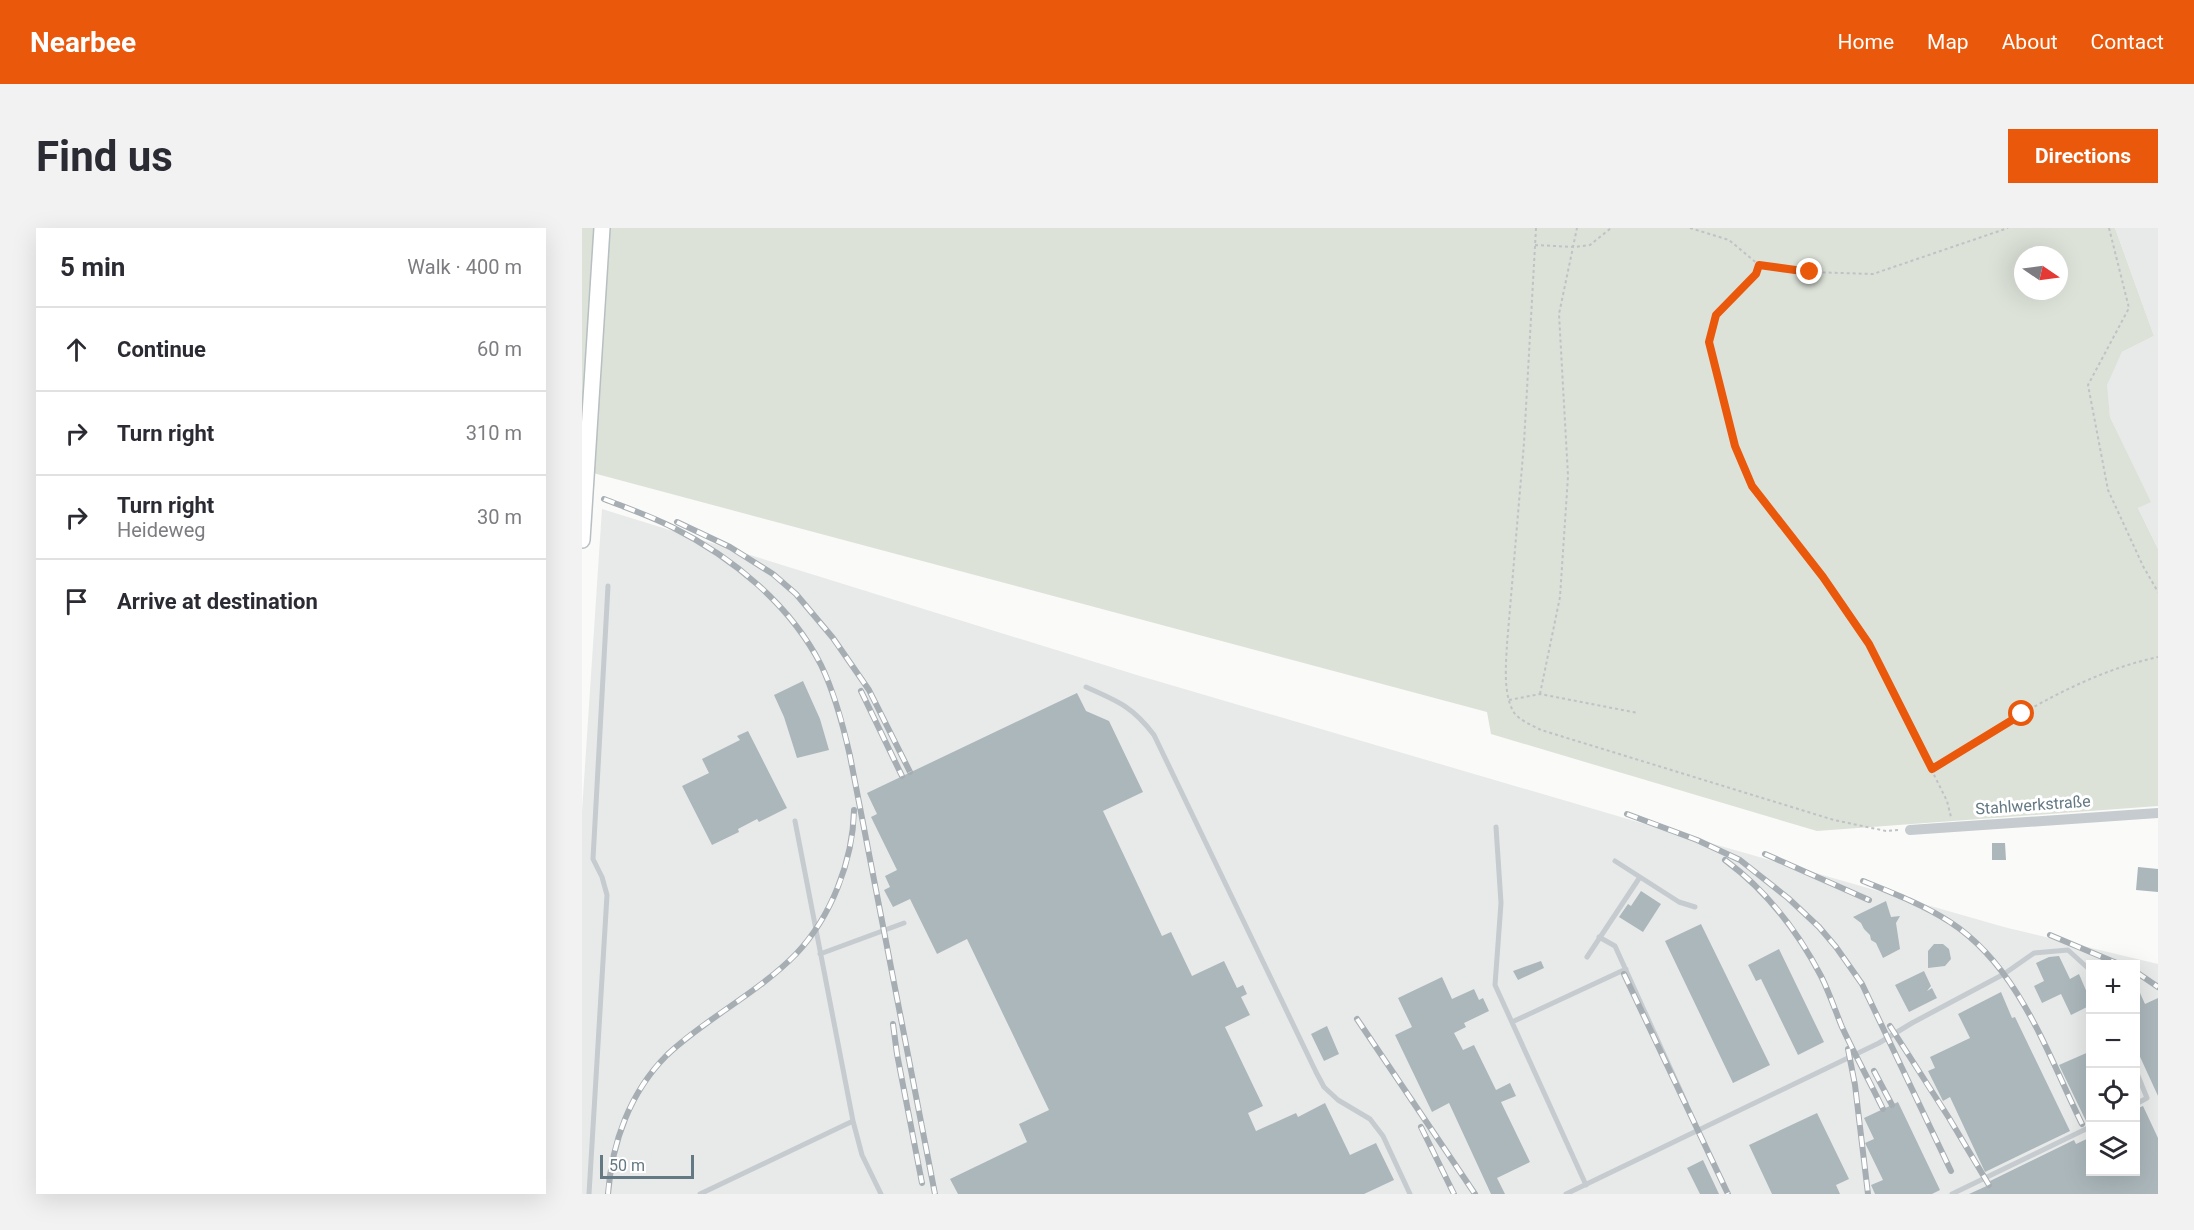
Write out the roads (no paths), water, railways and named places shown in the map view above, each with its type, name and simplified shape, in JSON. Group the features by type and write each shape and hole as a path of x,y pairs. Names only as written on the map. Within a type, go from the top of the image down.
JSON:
{"main road":[{"path":"582,540 602,228"}],"street":[{"name":"Stahlwerkstraße","path":"1910,830 1953,825 2158,813"}],"lane":[{"path":"589,1194 607,894 593,859 608,586"},
{"path":"1086,687 1125,705 1140,717 1154,735 1324,1087 1338,1100 1370,1119 1383,1136 1410,1194"},
{"path":"795,821 853,1122 862,1155 881,1194"},
{"path":"1496,826 1501,903 1495,985 1586,1185"},
{"path":"1615,861 1679,902 1695,907"},
{"path":"1587,957 1640,877"},
{"path":"820,954 904,923"},
{"path":"1599,937 1615,946 1686,1102"},
{"path":"1566,1194 1879,1043 2004,974 2034,953 2068,950 2086,966"},
{"path":"1512,1022 1626,969"},
{"path":"2140,1081 2147,1098 2140,1102"},
{"path":"700,1194 853,1122"},
{"path":"1952,1194 2086,1128"}],"railway":[{"path":"604,499 672,527 737,568 776,602 793,622 821,665 838,710 850,756 935,1194"},
{"path":"677,522 730,547 773,574 796,594 833,638 869,690 910,772"},
{"path":"861,691 902,776"},
{"path":"608,1194 614,1156 625,1119 654,1069 698,1029 781,968 796,954 820,923 838,887 844,868 853,829 854,810"},
{"path":"1627,814 1697,840 1740,860 1788,898 1819,927 1862,984 1951,1171"},
{"path":"1765,854 1869,900"},
{"path":"1725,860 1768,898 1802,943 1821,976 1842,1027 1883,1109"},
{"path":"1863,881 1919,905 1950,922 1974,941 1995,963 2029,1013 2082,1124"},
{"path":"2050,935 2109,960"},
{"path":"1624,974 1728,1194"},
{"path":"2140,975 2158,987"},
{"path":"1357,1019 1475,1194"},
{"path":"893,1024 922,1183"},
{"path":"1890,1026 1989,1185"},
{"path":"1848,1049 1855,1085 1868,1194"},
{"path":"1874,1071 1892,1105"},
{"path":"1421,1127 1454,1194"}]}
